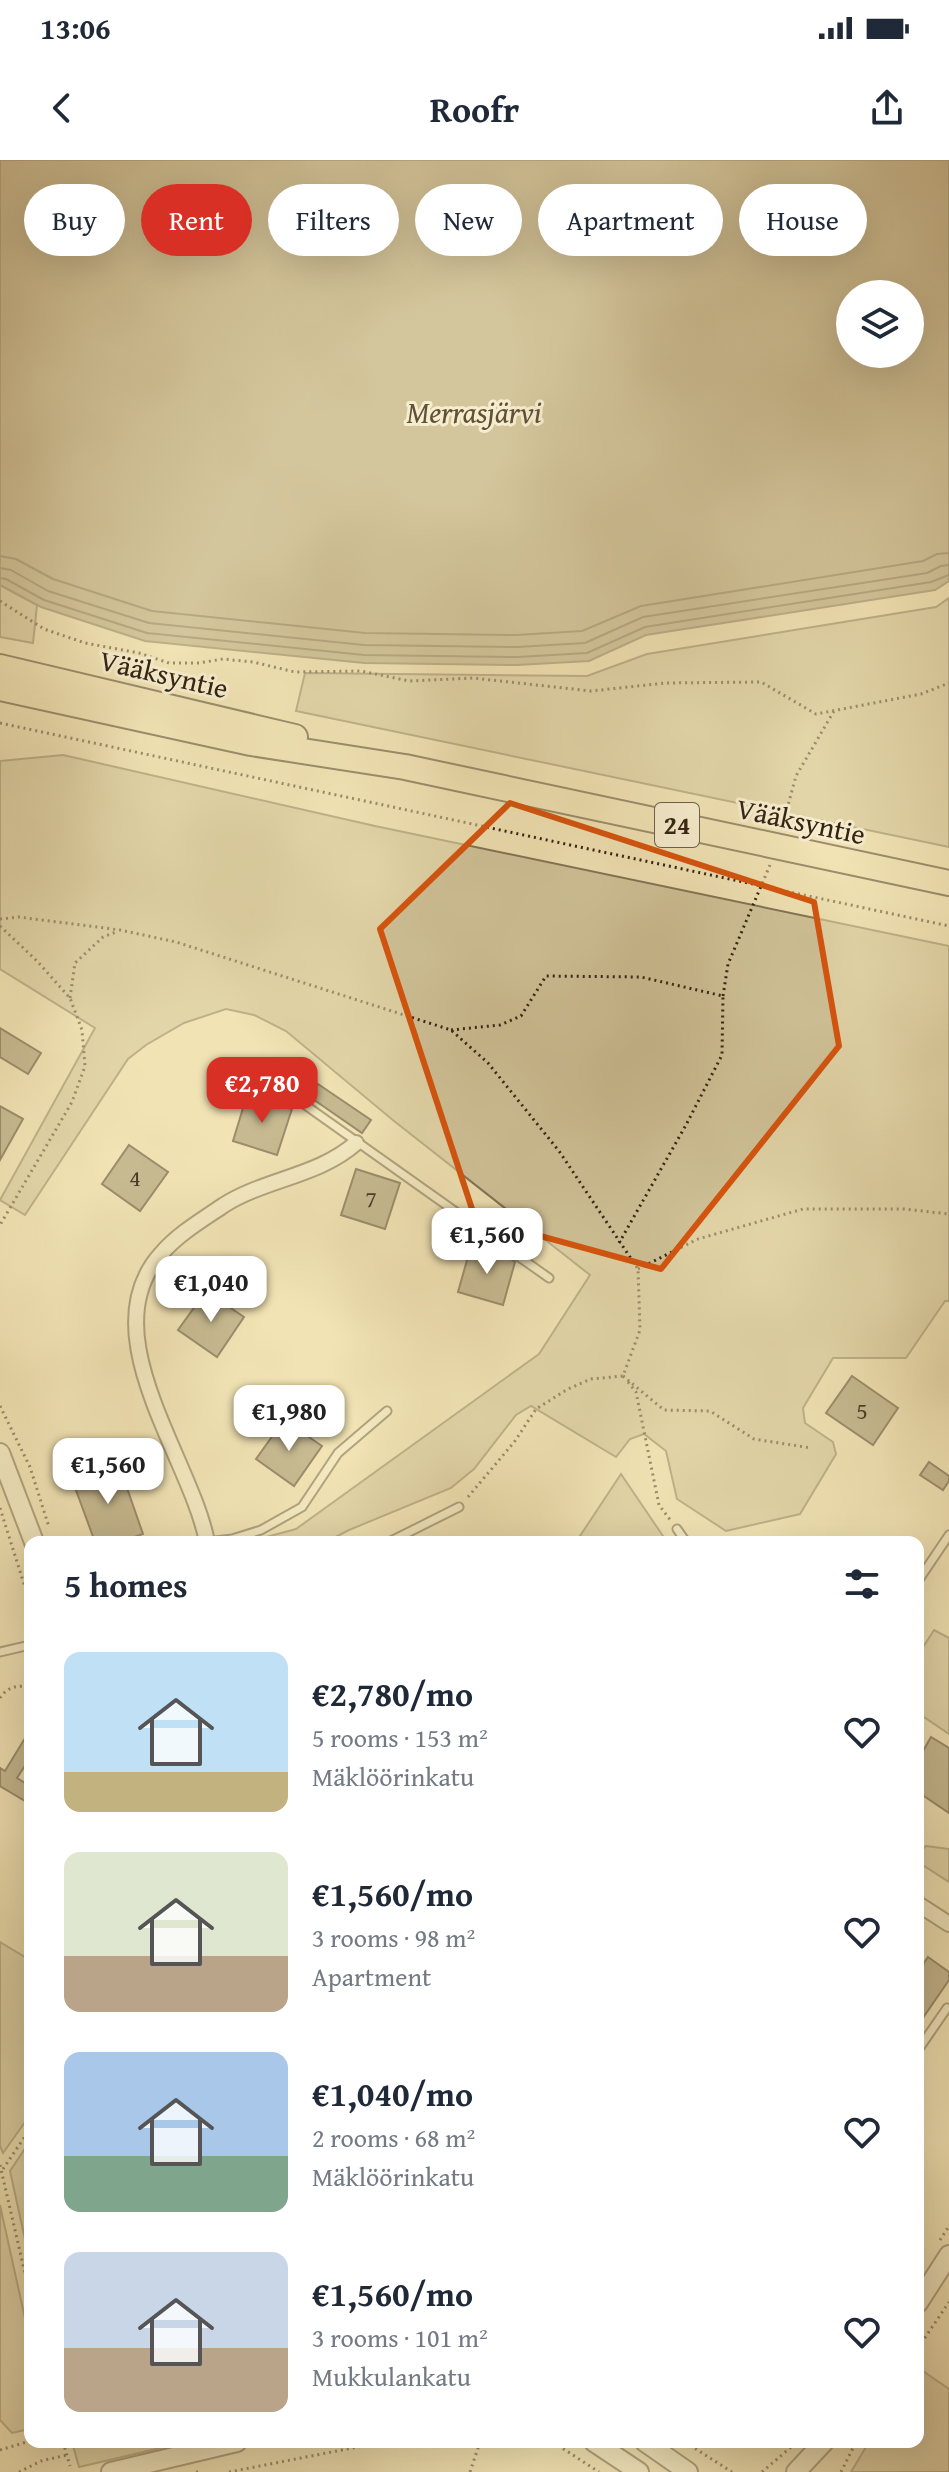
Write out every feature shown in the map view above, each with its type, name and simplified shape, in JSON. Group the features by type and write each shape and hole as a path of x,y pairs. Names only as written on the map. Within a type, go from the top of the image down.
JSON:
{"highway":[{"name":"Vääksyntie","path":"0,667 256,726 405,767"},
{"name":"Vääksyntie","path":"0,688 251,743 405,767 949,883"}],"street":[{"path":"206,1536 201,1515 145,1380 136,1344 138,1307 145,1279 159,1255 182,1234 228,1203 341,1157 356,1143"},
{"path":"0,1453 32,1536"},
{"path":"924,1908 949,1924"},
{"path":"924,2294 949,2255"},
{"path":"119,2471 201,2448"},
{"path":"603,2448 639,2472"},
{"path":"654,2448 688,2472"},
{"path":"796,2472 820,2448"},
{"path":"814,2472 824,2448"}],"lane":[{"path":"227,1067 284,1090 549,1278"},
{"path":"242,1536 261,1530 302,1507 338,1453 387,1411"},
{"path":"401,1536 459,1507"},
{"path":"677,1529 682,1536"},
{"path":"924,1572 949,1535"},
{"path":"0,1652 24,1646"},
{"path":"924,2041 947,2008"}],"path":[{"path":"0,601 44,629 85,643 139,653 169,663 223,659 295,672 361,671 409,681 473,678 591,691 666,683 761,682 816,714 921,694 949,683"},
{"path":"0,723 949,926"},
{"path":"0,919 19,917 120,930 176,942 451,1030 500,1025 521,1016 546,976 641,977 723,996 722,1055 619,1243"},
{"path":"0,926 70,998 82,1030 85,1066 72,1102 0,1225"},
{"path":"70,998 75,963 103,937 120,930"},
{"path":"451,1030 488,1063 559,1151 638,1269 640,1330 623,1376"},
{"path":"638,1269 698,1239 803,1209 904,1209 949,1214"},
{"path":"623,1376 636,1392 659,1505 677,1529"},
{"path":"459,1507 515,1441 536,1409 591,1379 623,1376 664,1410 710,1411 754,1439 811,1448"},
{"path":"0,1406 30,1467 49,1527"},
{"path":"0,1508 24,1584"},
{"path":"0,1698 15,1686 24,1686"},
{"path":"24,2137 1,2168 24,2269"},
{"path":"924,2339 949,2302"},
{"path":"0,2450 24,2443"},
{"path":"65,2448 70,2466"},
{"path":"229,2472 352,2448"},
{"path":"470,2472 478,2448"},
{"path":"562,2448 599,2472"},
{"path":"694,2448 732,2472"},
{"path":"762,2472 790,2448"},
{"path":"841,2472 853,2448"},
{"path":"19,2472 41,2461 67,2455"}],"highlighted area":[{"path":"510,803 814,902 839,1046 661,1269 475,1218 380,929"}],"shaded area":[{"path":"0,585 37,605 33,643 0,637"},
{"path":"949,598 949,847 296,711 305,673 587,676 647,654 936,607"},
{"path":"63,755 375,826 949,946 949,1301 945,1301 906,1358 833,1358 803,1408 805,1423 833,1442 836,1454 800,1514 726,1531 677,1499 666,1451 644,1434 630,1439 616,1457 531,1406 516,1415 474,1469 451,1488 338,1536 270,1536 296,1529 539,1354 590,1275 394,1121 286,1031 254,1015 226,1009 184,1023 128,1059 25,1215 0,1200 95,1028 0,969 0,761"},
{"path":"621,1474 663,1536 580,1536"},
{"path":"934,1630 949,1638 949,1734 924,1717 924,1646"},
{"path":"924,1848 949,1849 949,1882 924,1866"},
{"path":"0,1942 24,1956 24,2123 3,2153 0,2146"},
{"path":"24,2150 24,2235 10,2171"},
{"path":"0,2205 24,2314 24,2430 12,2433 0,2420"},
{"path":"924,2372 949,2389 949,2472 851,2472 865,2448 924,2448"},
{"path":"74,2448 160,2448 79,2467"}],"water":[{"name":"Merrasjärvi","path":"0,160 949,160 949,581 935,590 646,635 589,661 517,665 364,663 145,641 41,607 0,585"}],"building":[{"path":"0,1028 41,1053 28,1074 0,1057"},
{"path":"318,1084 371,1120 362,1133 310,1097"},
{"path":"247,1095 292,1109 277,1155 233,1141"},
{"path":"0,1106 23,1119 0,1160"},
{"path":"129,1145 168,1172 140,1211 102,1184"},
{"path":"356,1169 400,1183 385,1229 341,1215"},
{"path":"471,1246 515,1262 503,1305 458,1292"},
{"path":"206,1291 244,1317 217,1357 178,1330"},
{"path":"852,1376 898,1408 873,1445 826,1413"},
{"path":"284,1420 322,1446 294,1486 256,1459"},
{"path":"929,1462 949,1476 943,1490 920,1475"},
{"path":"119,1465 143,1534 93,1536 73,1482"},
{"path":"931,1737 949,1748 949,1813 924,1796 924,1749"},
{"path":"24,1740 24,1767 17,1778 24,1782 24,1800 0,1786 0,1768 5,1771"},
{"path":"928,1957 949,1972 949,1980 924,2016 924,1963"}]}
